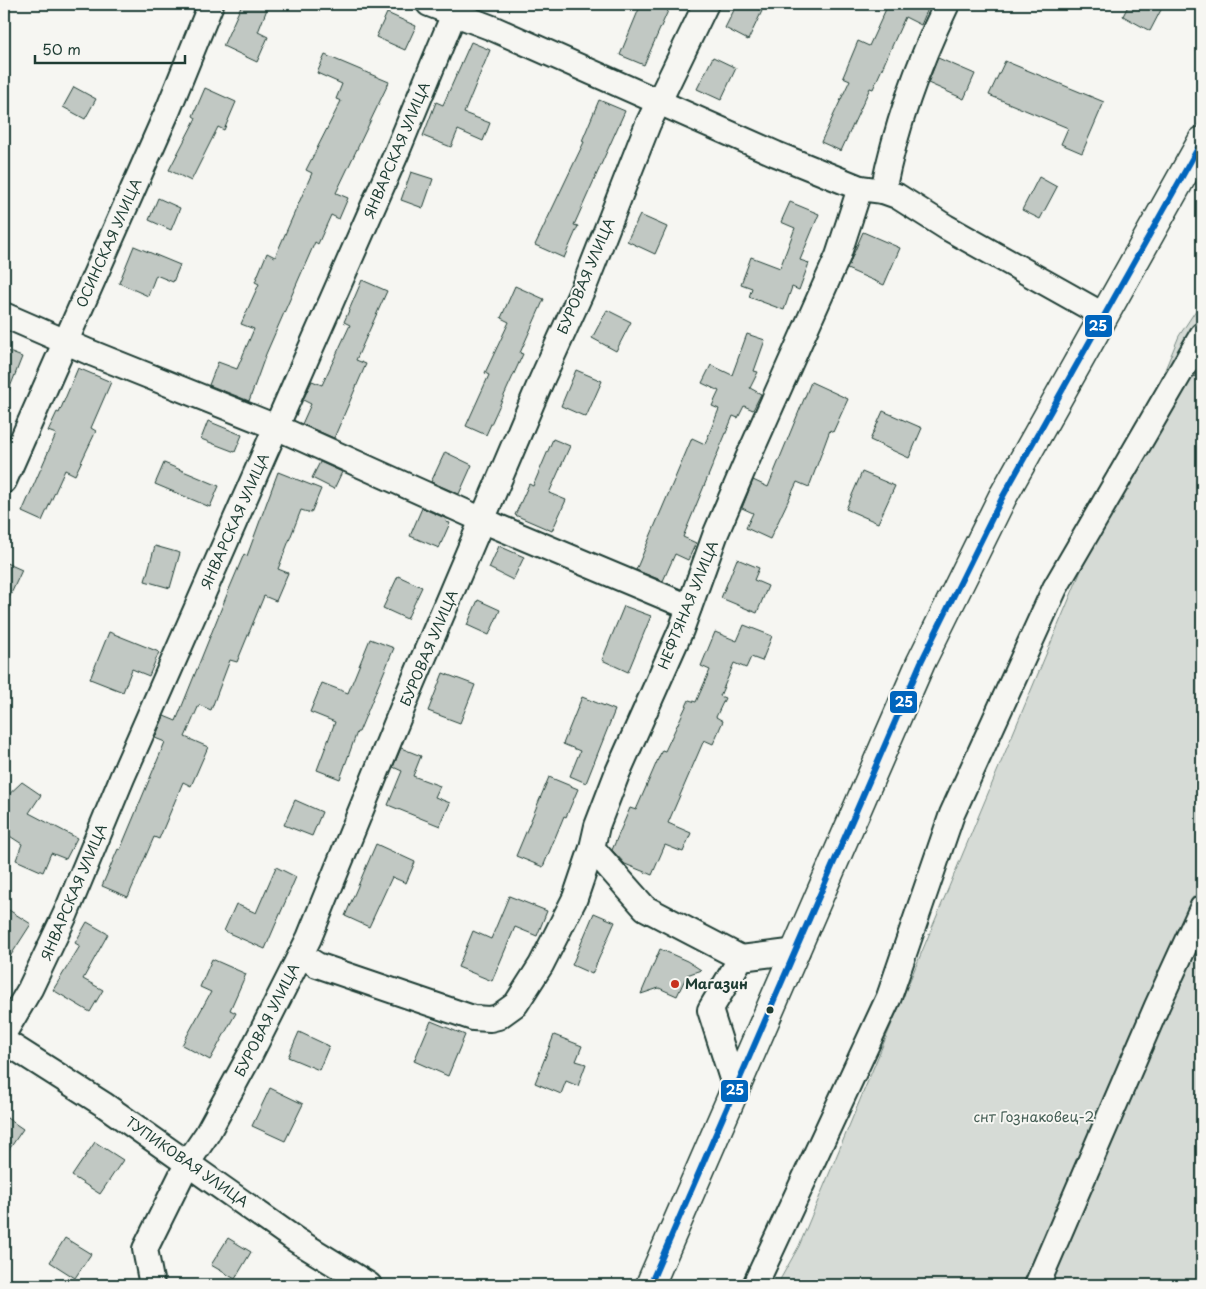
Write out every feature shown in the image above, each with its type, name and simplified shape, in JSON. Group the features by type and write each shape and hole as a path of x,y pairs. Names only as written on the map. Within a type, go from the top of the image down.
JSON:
{"main road":[{"path":"650,1285 735,1088 797,951 920,662 1002,498 1102,315 1202,141"}],"street":[{"name":"ОСИНСКАЯ УЛИЦА","path":"4,481 66,343 96,268 160,127 211,4"},
{"path":"429,4 456,9 659,102 872,189 897,196 946,227 1102,315"},
{"name":"БУРОВАЯ УЛИЦА","path":"152,1285 145,1249 188,1162 207,1134 301,955 409,692 545,372 590,274 648,124 706,4"},
{"name":"НЕФТЯНАЯ УЛИЦА","path":"301,955 317,965 473,1018 490,1019 504,1015 516,1004 541,965 575,898 592,848 597,826 617,774 690,607 716,533 838,256 888,162 906,100 926,45 947,4"},
{"name":"ЯНВАРСКАЯ УЛИЦА","path":"4,1034 30,989 63,920 122,778 397,152 456,9"},
{"path":"4,315 66,343 276,427 483,521 690,607"},
{"path":"755,1285 889,997 952,814 1054,588 1202,335"},
{"path":"592,848 645,908 741,958 797,951"},
{"path":"1037,1285 1157,1006 1202,908"},
{"path":"735,1088 710,1010 741,958"},
{"name":"ТУПИКОВАЯ УЛИЦА","path":"4,1040 188,1162 296,1240 369,1285"}],"green space":[{"name":"снт Гознаковец-2","path":"1202,301 1202,1285 777,1285 799,1246 1179,336"}],"building":[{"path":"242,4 269,4 258,32 268,37 257,62 223,46"},
{"path":"641,4 671,4 644,65 620,55"},
{"path":"737,4 747,4 762,11 748,40 725,28"},
{"path":"876,4 930,4 921,25 905,17 873,89 870,88 841,151 821,142 850,80 843,77 858,41 869,46 886,9"},
{"path":"1129,4 1164,4 1150,31 1123,16"},
{"path":"387,13 416,26 405,50 376,37"},
{"path":"471,42 490,50 464,113 490,123 483,141 458,130 451,147 423,136 436,102 443,105"},
{"path":"325,55 389,82 336,193 348,198 339,219 331,215 318,244 315,242 266,354 249,401 209,385 218,362 237,369 254,329 241,324 259,284 255,282 267,253 275,257 312,173 306,170 341,101 336,99 342,84 317,73"},
{"path":"713,57 736,68 721,100 697,89"},
{"path":"938,58 975,74 964,99 928,83"},
{"path":"1005,61 1104,102 1082,153 1061,144 1068,128 989,95"},
{"path":"74,87 96,99 85,119 63,107"},
{"path":"205,88 236,102 224,130 218,127 191,181 169,170 196,118 193,116"},
{"path":"599,100 625,111 574,225 578,226 564,258 535,245 584,142 582,141"},
{"path":"411,172 433,179 423,208 401,200"},
{"path":"1039,177 1057,187 1040,219 1022,210"},
{"path":"158,198 180,208 171,230 149,220"},
{"path":"790,202 819,214 800,260 809,263 799,290 792,287 784,310 749,297 752,288 741,284 751,257 780,268 795,228 781,222"},
{"path":"640,215 667,227 655,254 627,241"},
{"path":"863,232 900,248 884,285 847,269"},
{"path":"134,246 180,265 173,282 156,275 148,296 119,283"},
{"path":"362,280 387,291 356,360 366,364 334,438 302,424 311,404 303,400 312,381 322,385 350,325 344,322"},
{"path":"515,286 544,299 520,353 523,354 486,435 466,426 489,375 485,373 509,322 501,318"},
{"path":"607,310 631,322 616,351 592,338"},
{"path":"747,334 765,340 754,371 758,372 750,388 761,394 753,410 744,406 738,418 733,416 683,537 696,543 688,560 675,554 663,581 636,570 692,438 705,444 719,409 712,406 719,391 702,383 711,365 732,375"},
{"path":"4,350 22,357 5,400 4,399"},
{"path":"78,368 111,382 91,428 96,431 75,475 65,470 42,521 22,512 56,434 48,431 57,412 59,413"},
{"path":"576,370 602,381 586,417 561,406"},
{"path":"811,382 848,399 833,432 830,430 809,487 797,482 770,539 746,528 753,513 742,508 753,480 768,487"},
{"path":"883,411 922,428 909,458 870,440"},
{"path":"208,421 242,435 235,452 201,439"},
{"path":"553,439 570,446 549,493 566,500 552,531 515,515 529,484 533,486"},
{"path":"445,452 472,465 459,494 431,482"},
{"path":"320,462 342,472 334,489 312,478"},
{"path":"164,463 219,486 210,507 155,484"},
{"path":"278,472 321,489 311,513 301,510 278,569 288,573 276,601 264,596 237,662 230,660 211,710 199,705 185,737 208,747 191,786 183,782 159,839 154,837 128,897 102,886 118,849 120,850 165,742 155,738 164,716 176,721 244,554 247,556"},
{"path":"862,472 895,486 878,523 846,509"},
{"path":"422,508 447,519 446,522 450,523 439,548 410,536"},
{"path":"155,546 180,553 170,588 145,581"},
{"path":"499,546 524,557 513,580 489,568"},
{"path":"737,559 759,568 754,580 768,586 757,613 721,598"},
{"path":"4,562 22,570 4,609"},
{"path":"398,576 422,587 407,619 383,608"},
{"path":"478,600 500,610 489,635 467,625"},
{"path":"624,606 651,616 628,672 602,660"},
{"path":"744,625 772,636 762,661 751,657 746,668 734,663 720,696 725,698 716,717 723,721 713,744 704,740 668,823 691,833 683,852 665,845 652,875 625,864 612,850 630,808 636,810 662,750 665,751 689,700 696,702 710,670 701,666 715,632 737,641"},
{"path":"109,632 159,652 149,676 132,669 123,692 90,679"},
{"path":"370,639 394,648 359,732 357,732 340,779 317,770 335,722 310,712 322,683 348,693"},
{"path":"443,673 475,685 460,723 428,711"},
{"path":"582,697 615,710 586,783 570,776 580,751 563,744"},
{"path":"401,748 421,756 413,776 440,786 435,797 450,803 440,826 388,805 402,771 393,767"},
{"path":"549,777 578,789 566,817 564,816 543,867 516,856"},
{"path":"22,782 41,795 29,813 77,838 66,859 51,853 43,872 16,860 22,844 5,833 8,821 4,818 4,799"},
{"path":"295,800 322,812 312,836 284,825"},
{"path":"376,844 415,862 406,883 392,877 369,927 345,916"},
{"path":"276,867 296,877 265,949 224,931 236,904 256,913"},
{"path":"509,896 547,911 537,936 515,927 492,981 458,967 473,931 491,939"},
{"path":"4,907 31,924 4,966"},
{"path":"594,913 615,922 592,974 572,965"},
{"path":"87,922 108,934 83,979 103,990 90,1012 53,990 80,946 75,943"},
{"path":"660,949 687,961 701,970 687,975 677,996 659,988 641,994"},
{"path":"212,959 246,974 230,1010 236,1013 210,1060 182,1045 211,992 200,987"},
{"path":"431,1021 465,1035 448,1076 414,1061"},
{"path":"299,1032 329,1046 319,1070 288,1057"},
{"path":"554,1035 582,1046 576,1061 586,1064 578,1086 566,1081 561,1094 535,1083"},
{"path":"270,1088 303,1104 285,1141 252,1126"},
{"path":"4,1116 23,1129 4,1157"},
{"path":"95,1142 123,1160 100,1194 72,1176"},
{"path":"65,1238 91,1254 75,1278 50,1262"},
{"path":"228,1238 251,1252 235,1279 211,1265"}],"transit line":[{"name":"25","path":"650,1285 921,662 1002,498 1202,141"}],"place":[{"name":"Магазин","path":"675,984"}]}
